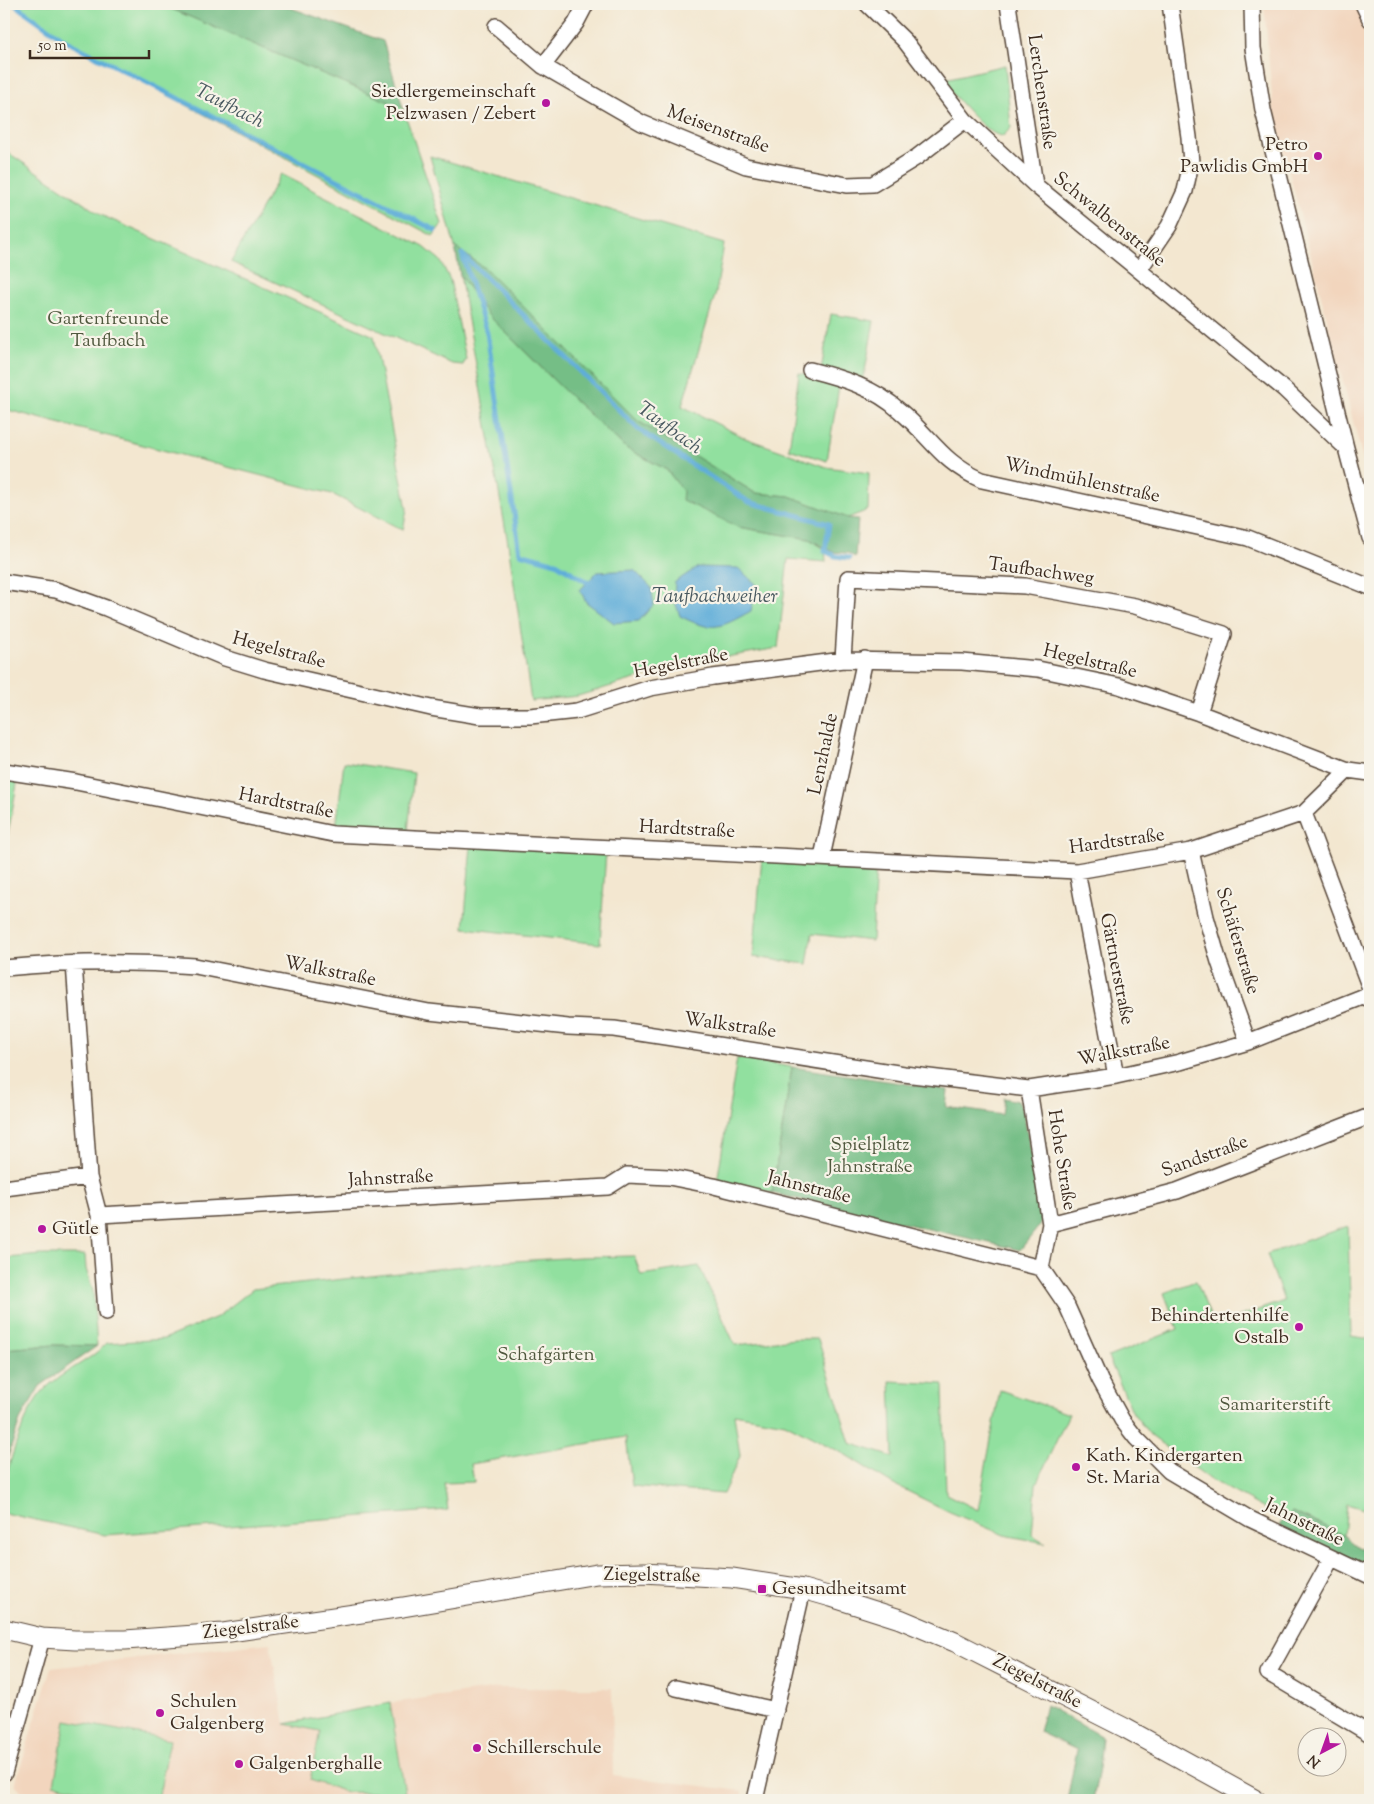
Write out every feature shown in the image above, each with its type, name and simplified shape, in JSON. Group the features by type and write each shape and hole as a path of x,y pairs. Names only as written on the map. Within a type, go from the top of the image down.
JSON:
{"main road":[{"name":"Ziegelstraße","path":"4,1629 42,1638 125,1640 223,1634 597,1574 642,1573 732,1578 803,1590 867,1607 955,1642 1126,1728 1256,1800"}],"street":[{"path":"543,66 576,22 586,4"},
{"name":"Schwalbenstraße","path":"867,4 905,41 965,120 1036,186 1284,390 1346,448"},
{"name":"Lerchenstraße","path":"1008,4 1036,186"},
{"path":"1139,270 1169,226 1185,191 1191,163 1170,4"},
{"path":"1252,4 1253,48 1264,110 1346,448 1370,538"},
{"path":"1363,4 1370,19"},
{"name":"Meisenstraße","path":"496,26 543,66 642,123 746,166 846,186 873,184 917,157 965,120"},
{"name":"Windmühlenstraße","path":"810,370 852,382 879,395 900,410 952,464 962,472 982,480 1248,538 1370,587"},
{"name":"Taufbachweg","path":"843,660 848,578 1025,586 1135,606 1224,634 1199,713"},
{"name":"Hegelstraße","path":"4,582 56,590 106,608 225,658 264,670 431,708 480,716 530,716 577,711 650,688 713,677 843,660 962,662 1038,669 1119,686 1199,713 1348,770 1370,774"},
{"name":"Lenzhalde","path":"822,857 865,660"},
{"name":"Hardtstraße","path":"4,771 76,782 333,834 1077,871 1191,851 1304,813 1348,770"},
{"path":"1304,813 1370,988"},
{"name":"Schäferstraße","path":"1191,851 1206,918 1219,962 1248,1042"},
{"name":"Gärtnerstraße","path":"1077,871 1116,1076"},
{"path":"74,963 90,1177 99,1215 106,1312"},
{"name":"Walkstraße","path":"4,968 74,963 160,963 195,966 429,1012 568,1027 614,1029 904,1074 1029,1089 1116,1076 1180,1062 1248,1042 1370,994"},
{"name":"Hohe Straße","path":"1029,1089 1050,1224 1041,1268"},
{"name":"Sandstraße","path":"1050,1224 1177,1191 1370,1116"},
{"name":"Jahnstraße","path":"99,1215 608,1187 627,1175 669,1178 714,1186 1041,1268 1067,1306 1100,1380 1122,1420 1136,1438 1173,1474 1250,1519 1370,1576"},
{"path":"4,1188 90,1177"},
{"path":"1331,1559 1268,1673 1370,1734"},
{"path":"755,1800 803,1590"},
{"path":"4,1773 42,1638"},
{"path":"676,1688 776,1710"}],"shaded area":[{"path":"1264,4 1370,4 1370,487 1273,108"},
{"name":"Schulen Galgenberg","path":"270,1643 285,1724 320,1731 405,1793 390,1703 498,1688 612,1688 613,1775 742,1791 741,1800 28,1800 15,1784 51,1668"}],"green space":[{"path":"14,4 160,4 403,108 442,224 433,236 66,41"},
{"path":"160,4 280,4 383,41 403,108"},
{"path":"1005,65 1011,128 1003,136 996,134 979,122 941,80"},
{"name":"Gartenfreunde Taufbach","path":"4,150 101,215 374,336 407,509 403,530 332,494 4,409"},
{"path":"430,156 724,244 716,292 682,406 745,438 826,467 869,473 868,510 848,518 789,496 755,493 638,421 487,270 455,247"},
{"path":"281,174 424,247 440,260 450,280 466,359 463,365 452,364 231,262"},
{"path":"455,247 487,270 638,421 755,493 789,496 848,518 858,519 855,557 848,553 833,552 809,539 738,527 682,500 683,491 667,470 626,448 488,315 460,275"},
{"path":"460,275 488,315 570,396 626,448 667,470 683,491 738,527 809,539 825,549 826,562 788,559 778,648 685,664 578,696 531,701 508,543"},
{"path":"831,314 874,321 863,382 821,370"},
{"path":"799,373 840,380 827,461 789,449"},
{"path":"344,762 414,773 408,831 336,828"},
{"path":"4,777 18,779 4,855"},
{"path":"471,845 606,851 600,944 464,928"},
{"path":"762,857 876,864 872,941 812,934 807,964 753,957"},
{"path":"737,1058 792,1067 772,1193 717,1182"},
{"name":"Spielplatz Jahnstraße","path":"792,1067 948,1090 946,1107 1002,1115 1004,1098 1018,1101 1023,1111 1044,1220 1020,1250 772,1193"},
{"name":"Samariterstift","path":"1348,1226 1351,1336 1370,1339 1370,1511 1347,1504 1344,1535 1292,1512 1283,1519 1210,1479 1151,1436 1133,1413 1108,1357 1178,1329 1164,1293 1196,1281 1214,1325 1284,1301 1267,1254"},
{"path":"41,1255 85,1255 86,1269 93,1291 97,1346 54,1345 4,1349 4,1263 8,1258"},
{"name":"Schafgärten","path":"634,1256 641,1275 699,1266 735,1345 796,1339 818,1339 850,1443 893,1457 890,1381 943,1384 946,1494 978,1510 1000,1390 1069,1414 1036,1484 1032,1535 1046,1543 1004,1535 950,1512 887,1481 846,1455 785,1423 734,1414 740,1456 723,1494 632,1486 626,1437 471,1464 474,1482 444,1483 448,1510 105,1535 4,1513 4,1489 9,1467 18,1438 36,1400 49,1385 107,1343 164,1339 217,1317 253,1289 498,1262"},
{"path":"54,1345 97,1346 40,1386 20,1420 4,1469 4,1349"},
{"path":"1292,1512 1344,1535 1358,1547 1370,1551 1370,1571 1279,1526 1283,1519"},
{"path":"390,1703 405,1793 347,1792 310,1780 320,1731 285,1724"},
{"path":"1046,1705 1102,1737 1099,1769 1093,1800 1067,1800 1077,1750 1039,1732"},
{"path":"66,1720 170,1740 158,1800 133,1800 54,1784"}],"water":[{"name":"Taufbachweiher","path":"698,567 738,568 756,584 751,611 724,625 716,626 701,625 680,616 674,599 675,582"},
{"name":"Taufbachweiher","path":"634,570 651,587 654,604 639,621 614,623 586,602 580,590 597,572"}],"waterway":[{"name":"Taufbach","path":"14,4 66,41 435,230"},
{"name":"Taufbach","path":"462,254 639,430 749,502 829,524 825,551 835,556 849,558"},
{"path":"463,257 487,333 520,553 556,563 587,582"}],"place":[{"name":"Siedlergemeinschaft Pelzwasen / Zebert","path":"546,103"},
{"name":"Petro Pawlidis GmbH","path":"1318,156"},
{"name":"Gütle","path":"42,1229"},
{"name":"Behindertenhilfe Ostalb","path":"1299,1327"},
{"name":"Kath. Kindergarten St. Maria","path":"1076,1467"},
{"name":"Gesundheitsamt","path":"762,1589"},
{"name":"Schulen Galgenberg","path":"160,1713"},
{"name":"Schillerschule","path":"477,1748"},
{"name":"Galgenberghalle","path":"239,1764"}]}
